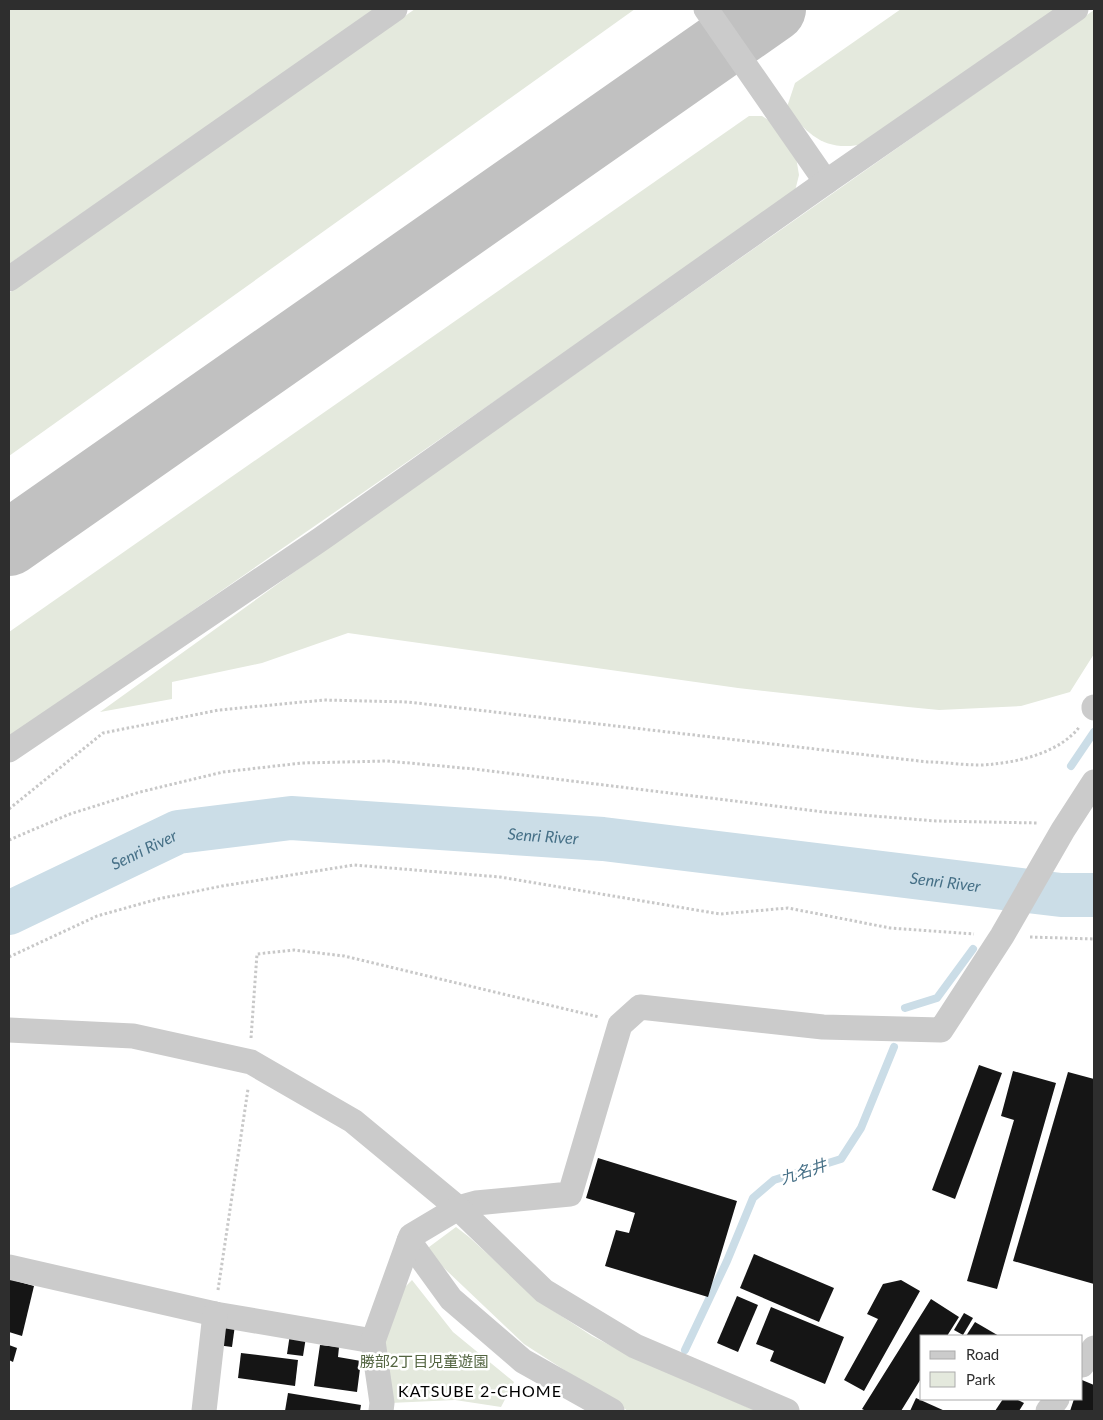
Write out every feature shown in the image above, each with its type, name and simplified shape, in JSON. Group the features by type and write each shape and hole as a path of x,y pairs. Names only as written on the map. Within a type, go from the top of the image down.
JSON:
{"street":[{"path":"9,279 395,9"},
{"path":"706,9 826,182"},
{"path":"9,750 321,539 826,182 1076,9"},
{"path":"381,1411 382,1403 373,1341 411,1236 458,1208 476,1203 570,1194 620,1025 640,1007 823,1027 941,1030 1004,933 1065,827 1094,782"},
{"path":"9,1030 133,1036 251,1062 353,1121 458,1208 544,1291 635,1346 787,1411"},
{"path":"409,1241 451,1299 523,1362 612,1411"},
{"path":"9,1267 215,1314 373,1341"},
{"path":"204,1411 215,1314"},
{"path":"1083,1364 1094,1348"},
{"path":"1048,1411 1056,1400"}],"path":[{"path":"9,809 103,734 219,710 324,700 408,702 928,762 993,764 1043,754 1074,735 1094,707"},
{"path":"9,840 70,814 140,792 223,772 302,764 387,761 474,768 824,812 936,821 1065,827"},
{"path":"9,957 97,916 158,899 222,886 354,865 500,876 720,914 788,908 890,928 1094,939"},
{"path":"215,1314 251,1062 257,954 294,950 344,956 607,1019 620,1025"}],"green space":[{"path":"9,9 377,9 9,264"},
{"path":"415,9 635,9 9,456 9,293"},
{"path":"901,9 1060,9 868,143 842,146 831,144 812,135 787,107 795,83"},
{"path":"1094,10 1094,654 1070,692 1021,706 939,710 738,688 348,633 262,663 172,682 172,699 100,712 343,537"},
{"path":"749,116 762,116 778,126 794,145 799,175 795,191 782,202 9,737 9,632"},
{"path":"456,1227 540,1302 592,1336 631,1356 756,1411 628,1411 524,1344 425,1250"},
{"name":"勝部2丁目児童遊園","path":"412,1280 453,1332 514,1382 501,1407 455,1400 390,1403 384,1339 401,1291"}],"building":[{"path":"979,1065 1002,1073 955,1199 932,1190"},
{"path":"1013,1071 1056,1083 997,1289 967,1281 1014,1120 1001,1116"},
{"path":"1068,1072 1094,1079 1094,1284 1013,1261"},
{"path":"598,1158 737,1201 708,1297 605,1266 616,1230 629,1233 635,1213 586,1198"},
{"path":"754,1254 834,1288 819,1322 740,1288"},
{"path":"9,1279 34,1286 22,1336 9,1332"},
{"path":"901,1280 920,1291 864,1391 844,1380 878,1319 867,1314 883,1284"},
{"path":"737,1296 758,1305 738,1352 717,1343"},
{"path":"931,1299 959,1317 948,1335 920,1335 920,1380 901,1411 866,1411 862,1409"},
{"path":"771,1307 844,1337 825,1384 770,1361 774,1351 756,1344"},
{"path":"964,1313 973,1318 963,1335 954,1330"},
{"path":"975,1322 997,1335 967,1335"},
{"path":"220,1323 235,1325 232,1347 217,1345"},
{"path":"290,1334 306,1337 303,1356 287,1354"},
{"path":"9,1345 17,1348 13,1362 9,1360"},
{"path":"320,1345 339,1347 338,1357 361,1361 357,1392 314,1386"},
{"path":"241,1353 298,1360 295,1386 238,1378"},
{"path":"1083,1380 1094,1385 1093,1411 1070,1411 1074,1400 1083,1400"},
{"path":"288,1393 361,1405 360,1411 285,1411"},
{"path":"916,1398 945,1411 910,1411"},
{"path":"1002,1400 1018,1400 1024,1403 1019,1411 995,1411"}],"waterway":[{"name":"九名井","path":"1071,766 1094,732"},
{"name":"Senri River","path":"9,913 178,832 291,818 603,839 1061,895 1094,895"},
{"name":"九名井","path":"905,1008 937,998 973,949"},
{"name":"九名井","path":"685,1350 727,1261 753,1198 774,1180 841,1159 861,1128 894,1047"}],"taxiway":[{"path":"9,543 773,9"}],"district":[{"name":"KATSUBE 2-CHOME","path":"480,1390"}]}
